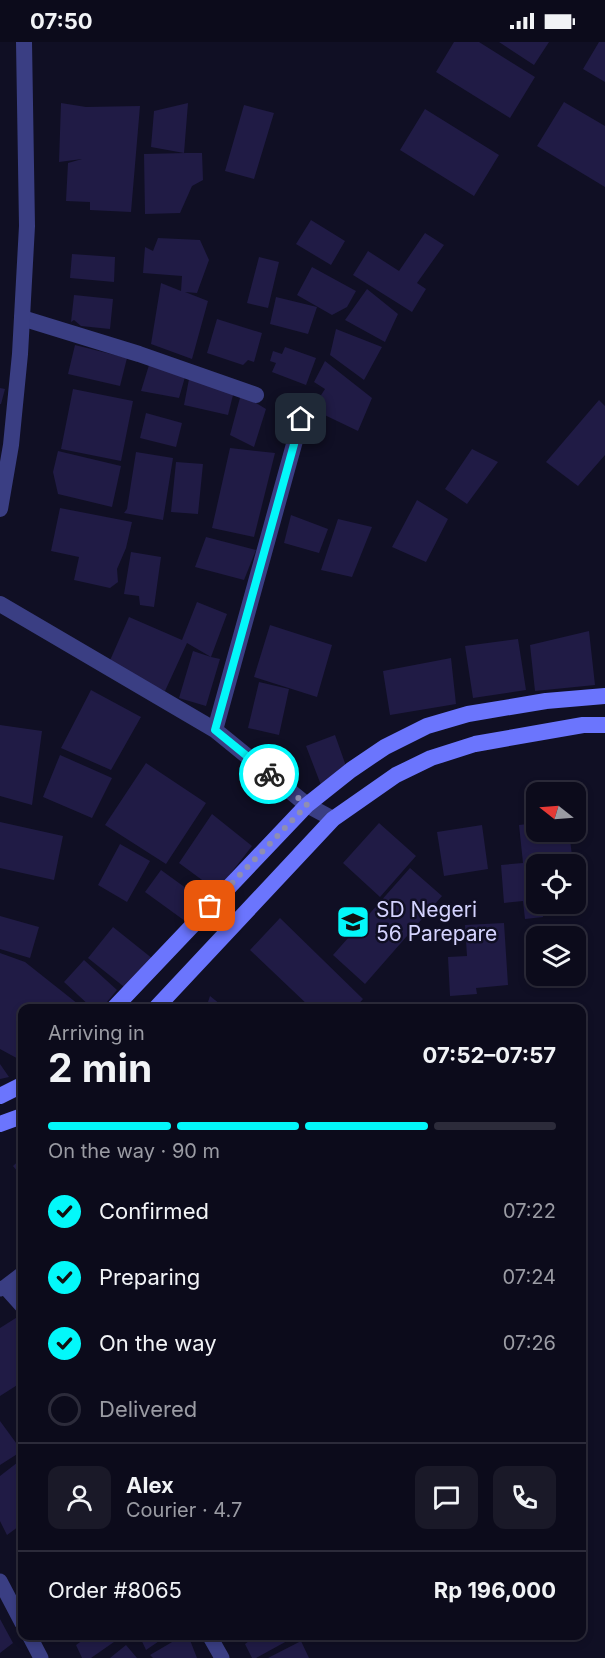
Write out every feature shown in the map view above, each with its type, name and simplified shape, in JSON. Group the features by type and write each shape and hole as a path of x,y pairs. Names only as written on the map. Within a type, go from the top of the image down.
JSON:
{"main road":[{"path":"118,1004 307,805 351,770 385,747 427,726 468,714 546,701 605,696"},
{"path":"160,1004 333,819 396,775 431,758 475,744 583,725 605,725"},
{"path":"0,1096 18,1087"},
{"path":"0,1124 18,1117"}],"street":[{"path":"0,509 11,444 27,226 24,42"},
{"path":"22,318 139,354 256,395"},
{"path":"215,730 301,419"},
{"path":"0,604 215,730 307,805 333,819"}],"lane":[{"path":"18,1277 2,1288 18,1302"},
{"path":"0,1581 18,1615"},
{"path":"32,1640 41,1658"},
{"path":"212,1640 222,1658"}],"building":[{"path":"454,42 479,42 535,77 510,118 436,72"},
{"path":"499,42 549,42 534,65"},
{"path":"599,42 605,42 605,82 583,69"},
{"path":"564,102 605,126 605,187 537,146"},
{"path":"61,103 86,107 140,106 131,212 90,210 90,202 66,201 68,163 82,159 59,162"},
{"path":"188,103 184,153 151,147 154,111"},
{"path":"244,105 274,113 254,179 225,171"},
{"path":"425,109 499,155 474,196 400,150"},
{"path":"202,153 203,180 192,186 180,213 145,214 144,154"},
{"path":"311,220 345,241 331,265 296,244"},
{"path":"425,233 444,245 417,283 426,289 412,312 353,275 368,251 399,271"},
{"path":"158,238 200,240 209,260 197,293 185,292 208,301 192,359 151,344 161,283 181,291 182,276 143,273 145,247 153,251"},
{"path":"72,254 115,257 114,282 70,278"},
{"path":"259,257 279,262 268,308 247,303"},
{"path":"312,267 356,291 347,307 332,315 297,295"},
{"path":"367,289 398,314 385,342 345,320"},
{"path":"74,295 113,299 110,329 81,326 74,320 71,322"},
{"path":"276,297 317,307 308,334 270,324"},
{"path":"217,319 262,333 254,362 248,360 243,365 207,353"},
{"path":"336,329 382,347 364,380 330,355"},
{"path":"75,345 127,358 120,386 68,374"},
{"path":"285,347 316,358 306,385 272,372 276,363 270,361 273,351 282,354"},
{"path":"325,361 372,398 358,431 312,409 325,389 314,382"},
{"path":"149,365 185,377 179,398 141,391"},
{"path":"189,379 234,391 228,415 184,405"},
{"path":"0,388 5,389 1,404 0,404"},
{"path":"73,389 133,401 121,461 61,449"},
{"path":"241,394 266,409 254,447 230,435"},
{"path":"599,400 605,406 605,455 578,486 546,462"},
{"path":"146,413 182,423 176,447 140,438"},
{"path":"230,448 275,453 254,537 212,528"},
{"path":"472,449 498,462 467,504 445,489"},
{"path":"58,451 121,466 112,507 58,494 53,472"},
{"path":"136,452 173,458 163,520 124,513 127,509"},
{"path":"176,462 203,464 198,514 171,512"},
{"path":"417,500 448,519 426,562 392,547"},
{"path":"60,508 132,522 126,548 117,569 118,582 110,588 74,580 79,557 51,551"},
{"path":"291,515 328,529 319,553 284,543"},
{"path":"338,519 372,527 352,577 321,570"},
{"path":"206,537 256,550 244,580 195,567"},
{"path":"131,552 161,557 154,607 140,605 139,596 124,594"},
{"path":"197,602 227,614 211,657 187,643 165,691 108,665 129,617 182,640"},
{"path":"270,625 332,645 317,697 254,677"},
{"path":"589,631 595,685 535,691 530,645"},
{"path":"518,639 526,690 473,698 465,646"},
{"path":"193,651 220,659 206,706 179,698"},
{"path":"451,658 456,704 390,715 383,671"},
{"path":"259,682 289,689 279,735 248,728"},
{"path":"91,690 141,717 111,770 61,748"},
{"path":"0,725 42,731 32,805 0,796"},
{"path":"335,735 346,766 321,785 306,746"},
{"path":"60,755 112,778 92,818 43,797"},
{"path":"146,763 206,803 166,864 105,825"},
{"path":"212,814 252,846 217,891 179,863"},
{"path":"0,822 63,836 54,880 0,868"},
{"path":"379,823 416,856 380,897 343,863"},
{"path":"526,824 526,842 570,842 572,854 526,854 526,914 543,914 543,917 525,919 523,901 504,903 501,865 523,863 519,825"},
{"path":"482,825 488,869 444,876 437,832"},
{"path":"120,844 150,861 127,902 98,885"},
{"path":"410,868 442,896 365,984 333,955"},
{"path":"161,870 201,899 185,921 145,892"},
{"path":"0,916 39,927 30,958 0,949"},
{"path":"280,918 363,999 359,1004 307,1004 250,950"},
{"path":"504,923 508,985 476,988 477,994 450,996 448,957 467,956 465,925"},
{"path":"113,927 153,959 128,990 88,958"},
{"path":"0,953 25,962 78,1004 18,1004 18,1059 0,1049"},
{"path":"84,960 117,990 105,1004 88,1004 64,982"},
{"path":"210,996 220,1004 207,1004"},
{"path":"0,1064 9,1077 0,1079"},
{"path":"18,1162 18,1172 13,1166"},
{"path":"18,1317 18,1385 0,1396 0,1328"},
{"path":"0,1421 18,1446 18,1454 0,1465"},
{"path":"18,1462 18,1527 7,1535 0,1521 0,1476"},
{"path":"0,1619 13,1643 0,1653"},
{"path":"83,1640 117,1640 91,1658 82,1658 76,1645"},
{"path":"141,1640 161,1640 146,1650"},
{"path":"176,1640 190,1640 197,1658 153,1658 150,1655"},
{"path":"250,1640 289,1640 256,1658 252,1658 245,1644"},
{"path":"301,1641 309,1658 268,1658"},
{"path":"126,1645 137,1658 110,1658"}],"way so far":[{"path":"210,906 307,805 269,774"}],"place":[{"name":"SD Negeri 56 Parepare","path":"353,922"}],"route":[{"path":"269,774 215,730 301,419"}]}
